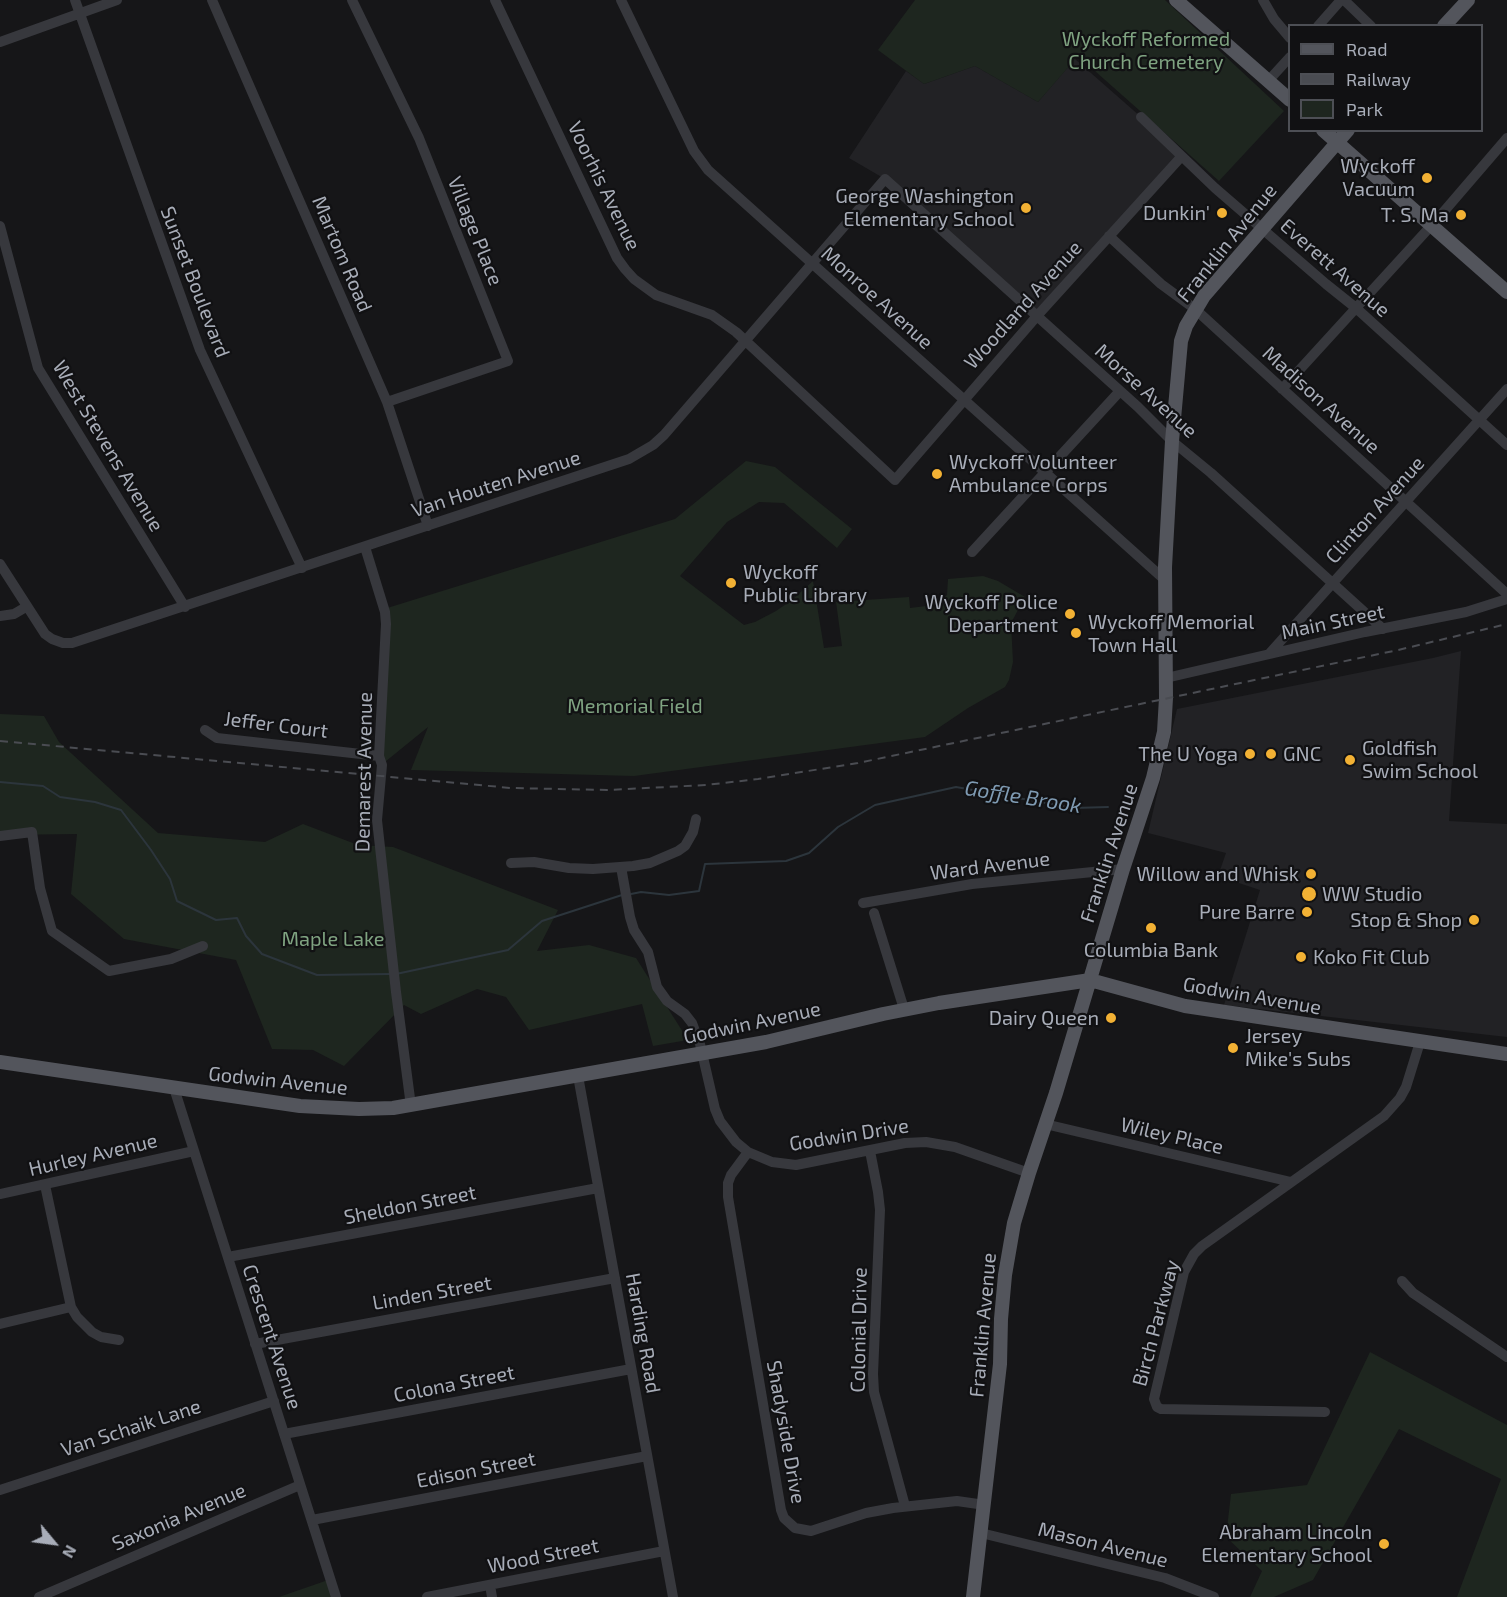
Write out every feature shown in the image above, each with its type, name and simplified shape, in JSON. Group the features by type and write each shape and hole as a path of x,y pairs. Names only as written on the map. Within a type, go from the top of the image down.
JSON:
{"main road":[{"path":"1176,0 1288,98"},
{"path":"1446,24 1468,0"},
{"path":"1325,132 1507,292"},
{"name":"Franklin Avenue","path":"973,1597 1000,1364 1005,1275 1014,1223 1162,746 1166,678 1165,580 1172,441 1181,341 1186,326 1203,296 1346,132"},
{"name":"Godwin Avenue","path":"0,1062 325,1109 411,1106 766,1042 904,1009 1090,980 1185,1006 1507,1054"}],"street":[{"name":"Sunset Boulevard","path":"75,0 200,351 302,568"},
{"path":"0,42 117,0"},
{"name":"Martom Road","path":"212,0 387,402 428,526"},
{"name":"Village Place","path":"352,0 419,138 508,361 387,402"},
{"name":"Voorhis Avenue","path":"495,0 617,258 625,269 634,279 656,295 712,315 736,332 895,480"},
{"name":"Monroe Avenue","path":"621,0 700,161 713,175 1165,580"},
{"path":"1263,0 1274,19 1288,36"},
{"path":"1320,24 1343,0 1369,24"},
{"path":"1269,80 1288,59"},
{"name":"Everett Avenue","path":"1141,117 1180,157 1356,308 1507,445"},
{"path":"1282,389 1431,226 1507,138"},
{"name":"Woodland Avenue","path":"895,480 1036,316 1180,157"},
{"name":"Van Houten Avenue","path":"0,564 45,634 63,644 72,643 621,462 641,453 664,435 885,179"},
{"name":"Morse Avenue","path":"885,179 1172,441 1211,473 1383,629"},
{"name":"West Stevens Avenue","path":"0,226 38,368 184,607"},
{"name":"Madison Avenue","path":"1109,236 1161,284 1195,309 1507,594"},
{"name":"Clinton Avenue","path":"1269,654 1507,390"},
{"path":"972,552 1119,391"},
{"name":"Demarest Avenue","path":"365,547 385,612 386,624 379,756 382,765 377,820 411,1106"},
{"name":"Main Street","path":"1166,678 1467,612 1507,599"},
{"path":"0,616 14,614 26,607"},
{"name":"Jeffer Court","path":"205,730 218,738 379,756"},
{"path":"511,863 534,862 592,869 650,863 678,851 690,840 696,819"},
{"path":"0,836 32,831 40,888 52,931 109,971 171,959 203,946"},
{"name":"Godwin Drive","path":"621,867 630,917 634,930 648,952 657,987 667,1001 685,1014 692,1023 698,1034 701,1054 720,1121 736,1142 748,1152 772,1162 796,1165 905,1143 926,1142 955,1147 1029,1173"},
{"name":"Ward Avenue","path":"863,903 972,884 1123,869"},
{"path":"874,913 904,1009"},
{"name":"Birch Parkway","path":"1325,1412 1161,1409 1154,1403 1184,1272 1188,1263 1202,1246 1393,1107 1408,1083 1420,1042"},
{"name":"Harding Road","path":"578,1076 673,1597"},
{"name":"Crescent Avenue","path":"174,1088 336,1597"},
{"name":"Wiley Place","path":"1045,1124 1291,1182"},
{"name":"Hurley Avenue","path":"0,1194 194,1151"},
{"name":"Colonial Drive","path":"870,1151 880,1210 874,1392 905,1506"},
{"name":"Shadyside Drive","path":"748,1152 731,1175 728,1183 728,1197 780,1510 784,1518 795,1528 811,1531 867,1514 905,1506 957,1501 985,1505"},
{"path":"45,1185 71,1307 77,1317 92,1332 101,1337 119,1340"},
{"name":"Sheldon Street","path":"228,1257 598,1188"},
{"name":"Linden Street","path":"255,1344 615,1278"},
{"path":"1402,1281 1413,1293 1507,1357"},
{"path":"0,1324 71,1307"},
{"name":"Colona Street","path":"284,1434 631,1369"},
{"name":"Van Schaik Lane","path":"0,1490 274,1401"},
{"name":"Edison Street","path":"312,1520 647,1456"},
{"name":"Saxonia Avenue","path":"39,1597 300,1485"},
{"name":"Mason Avenue","path":"981,1533 1165,1578 1214,1597"},
{"name":"Wood Street","path":"428,1597 664,1551"},
{"path":"490,1585 492,1597"}],"shaded area":[{"name":"George Washington Elementary School","path":"1075,59 1141,117 1181,157 1037,316 885,179 849,158 906,71 924,84 975,66 1038,102"},
{"path":"1461,651 1449,821 1507,824 1507,1037 1224,1005 1260,890 1218,876 1226,853 1148,833 1177,709"}],"green space":[{"name":"Wyckoff Reformed Church Cemetery","path":"915,0 1165,0 1284,111 1219,181 1078,56 1038,102 975,66 924,84 878,50"},
{"name":"Memorial Field","path":"746,461 775,467 852,529 837,548 784,503 759,502 727,522 680,576 744,625 776,611 813,581 824,648 842,646 836,602 909,597 910,608 934,605 947,595 948,579 983,576 998,581 1025,597 1011,623 1013,662 1005,687 968,708 925,737 634,776 411,770 428,727 380,766 384,609 675,519"},
{"name":"Maple Lake","path":"0,714 44,716 59,742 158,833 265,842 303,824 358,845 393,847 558,910 537,951 589,945 636,958 688,1040 653,1046 642,1004 529,1030 506,997 477,989 421,1014 404,1005 344,1066 313,1050 272,1049 236,960 124,939 71,894 77,834 0,835"},
{"path":"1370,1352 1507,1425 1507,1597 1457,1597 1501,1479 1399,1429 1313,1580 1274,1597 1250,1597 1262,1571 1226,1537 1231,1494 1307,1485"},
{"path":"331,1579 336,1597 279,1597"}],"waterway":[{"name":"Goffle Brook","path":"0,782 43,786 60,797 95,802 121,810 170,879 177,901 216,920 237,918 246,936 262,954 317,975 391,974"},
{"name":"Goffle Brook","path":"631,894 641,892 669,895 699,891 705,864 786,861 809,853 838,827 875,805 956,787 1074,808 1108,807"},
{"name":"Goffle Brook","path":"396,974 508,950 542,921 622,895"}],"railway":[{"path":"0,741 511,788 607,790 706,785 858,763 1398,650 1507,624"}],"place":[{"name":"Wyckoff Vacuum","path":"1427,178"},
{"name":"George Washington Elementary School","path":"1026,208"},
{"name":"Dunkin'","path":"1222,213"},
{"name":"T. S. Ma","path":"1461,215"},
{"name":"Wyckoff Volunteer Ambulance Corps","path":"937,474"},
{"name":"Wyckoff Public Library","path":"731,583"},
{"name":"Wyckoff Police Department","path":"1070,614"},
{"name":"Wyckoff Memorial Town Hall","path":"1076,633"},
{"name":"The U Yoga","path":"1250,754"},
{"name":"GNC","path":"1271,754"},
{"name":"Goldfish Swim School","path":"1350,760"},
{"name":"Willow and Whisk","path":"1311,874"},
{"name":"WW Studio","path":"1309,894"},
{"name":"Pure Barre","path":"1307,912"},
{"name":"Stop & Shop","path":"1474,920"},
{"name":"Columbia Bank","path":"1151,928"},
{"name":"Koko Fit Club","path":"1301,957"},
{"name":"Dairy Queen","path":"1111,1018"},
{"name":"Jersey Mike's Subs","path":"1233,1048"},
{"name":"Abraham Lincoln Elementary School","path":"1384,1544"}]}
